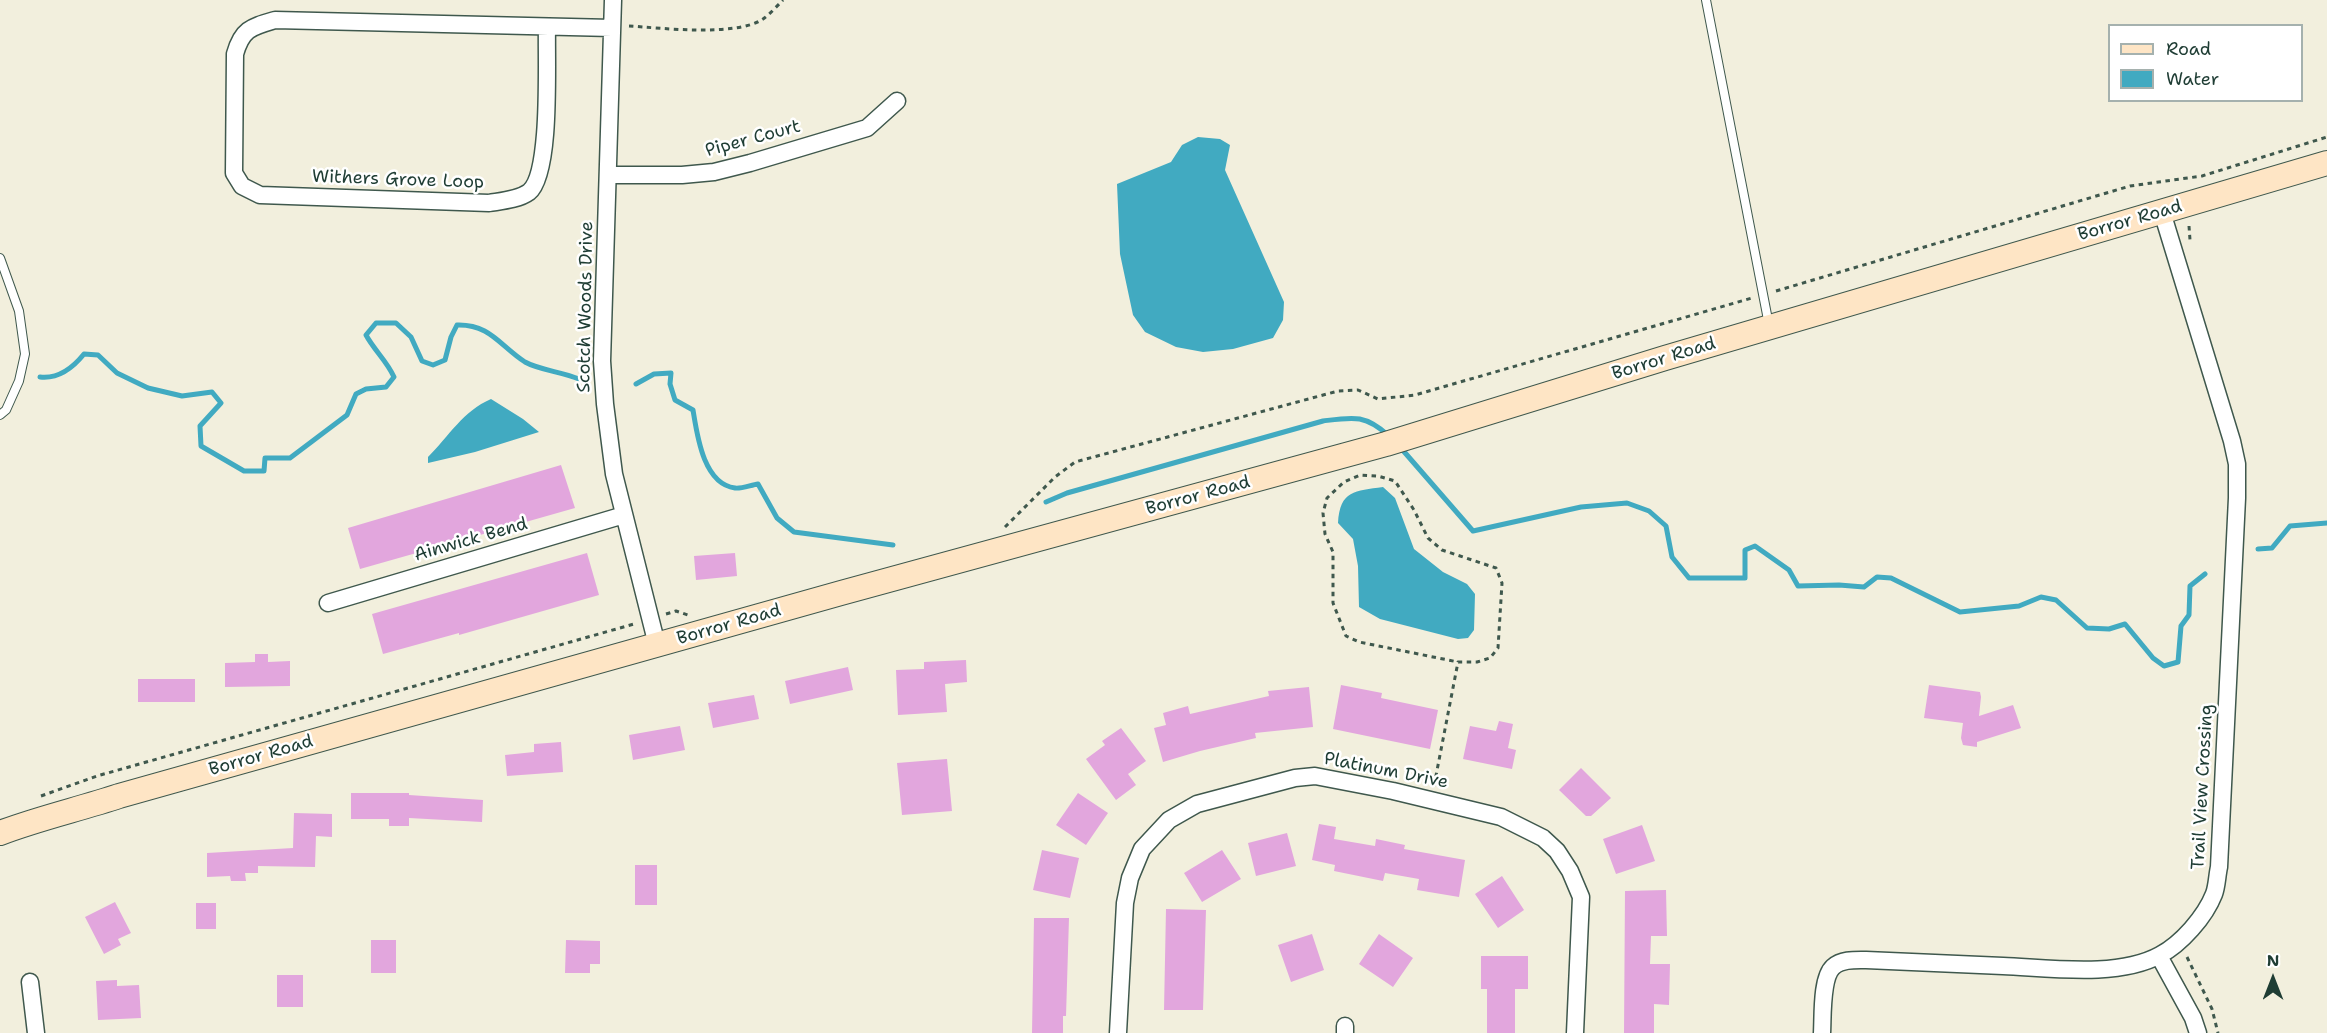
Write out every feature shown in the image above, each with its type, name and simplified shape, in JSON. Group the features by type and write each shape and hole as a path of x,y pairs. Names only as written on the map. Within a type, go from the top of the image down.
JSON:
{"street":[{"name":"Scotch Woods Drive","path":"613,0 602,361 609,444 624,515 657,645"},
{"name":"Withers Grove Loop","path":"275,20 547,27 544,149 539,178 529,191 514,198 489,203 260,195 242,186 234,173 236,54 240,38 252,26 275,20"},
{"path":"547,27 612,27"},
{"name":"Piper Court","path":"608,175 681,175 714,172 867,128 897,101"},
{"name":"Borror Road","path":"0,833 34,820 64,814 131,793 841,593 1394,442 2327,163"},
{"name":"Trail View Crossing","path":"1822,1033 1827,979 1833,967 1847,961 2079,969 2124,967 2159,956 2183,937 2202,916 2214,894 2219,867 2237,464 2162,212"},
{"name":"Ainwick Bend","path":"328,603 624,515"},
{"name":"Platinum Drive","path":"1118,1033 1125,903 1130,878 1142,849 1169,820 1197,804 1295,778 1315,776 1481,810 1522,825 1543,838 1557,851 1570,871 1581,897 1575,1033"},
{"name":"Borror Road","path":"0,848 42,832 64,814"},
{"path":"2159,956 2193,1018 2198,1033"},
{"path":"30,982 36,1033"}],"lane":[{"path":"1706,0 1770,328"},
{"path":"0,258 19,311 25,354 19,381 6,410 0,415"}],"path":[{"path":"612,27 730,29 762,20 783,0"},
{"path":"1002,530 1055,477 1075,462 1338,391 1358,390 1378,399 1415,395 2130,186 2202,176 2327,137"},
{"path":"1360,475 1378,476 1395,481 1414,510 1428,538 1442,550 1496,568 1502,583 1498,648 1490,658 1477,662 1458,662 1359,642 1346,636 1333,603 1333,552 1325,534 1323,513 1328,498 1344,482 1360,475"},
{"path":"33,799 97,776 676,611 694,616"},
{"path":"1432,800 1458,662"}],"water":[{"path":"1198,137 1220,139 1230,145 1225,170 1284,302 1283,320 1273,338 1233,349 1203,352 1176,347 1145,332 1133,315 1120,254 1117,184 1171,162 1182,145"},
{"path":"491,399 539,432 475,452 428,463 428,457 457,425 472,410"},
{"path":"1383,487 1395,498 1414,549 1443,572 1467,584 1475,594 1474,630 1468,638 1458,639 1380,619 1359,607 1358,566 1353,539 1338,523 1339,512 1346,498 1351,494"}],"building":[{"path":"561,465 575,508 360,569 348,528"},
{"path":"587,553 599,595 383,654 372,614"},
{"path":"735,553 737,576 696,580 694,556"},
{"path":"255,654 268,654 268,662 290,661 290,686 225,687 225,663 255,662"},
{"path":"966,660 967,682 945,684 947,712 898,715 896,670 924,669 924,662"},
{"path":"848,667 853,690 790,704 785,681"},
{"path":"138,679 195,679 195,702 138,702"},
{"path":"1341,685 1382,693 1381,698 1438,710 1430,749 1333,729"},
{"path":"1929,685 1980,692 1979,716 2013,705 2021,728 1977,742 1977,747 1963,745 1961,738 1963,723 1924,718"},
{"path":"1309,687 1313,727 1255,733 1256,738 1163,762 1154,728 1166,725 1163,713 1188,706 1190,714 1269,696 1268,691"},
{"path":"754,695 759,719 713,728 708,703"},
{"path":"1499,721 1513,724 1508,748 1516,750 1512,769 1463,759 1470,726 1496,731"},
{"path":"680,726 685,750 633,760 629,735"},
{"path":"1121,728 1146,761 1128,774 1136,785 1116,800 1086,759 1105,745 1102,741"},
{"path":"561,742 563,772 507,776 505,755 534,752 534,744"},
{"path":"947,759 952,811 902,815 897,763"},
{"path":"1581,768 1611,798 1591,816 1586,816 1559,790"},
{"path":"351,793 409,793 409,795 483,800 482,822 409,818 409,826 389,826 389,819 351,819"},
{"path":"1078,793 1108,813 1086,845 1056,825"},
{"path":"294,813 332,814 332,837 316,836 315,867 258,866 258,873 245,873 246,881 231,881 230,876 207,877 207,853 293,848"},
{"path":"1319,824 1336,827 1334,839 1375,846 1376,839 1405,845 1404,849 1465,860 1459,897 1417,890 1419,879 1385,873 1383,881 1334,871 1335,865 1312,860"},
{"path":"1642,825 1655,861 1616,874 1603,839"},
{"path":"1287,833 1296,866 1256,876 1248,843"},
{"path":"1042,850 1079,858 1070,898 1033,890"},
{"path":"1222,850 1241,879 1202,902 1184,873"},
{"path":"635,865 657,865 657,905 635,905"},
{"path":"1502,876 1524,910 1498,928 1475,894"},
{"path":"1666,890 1667,936 1651,936 1650,964 1670,964 1669,1005 1654,1004 1654,1033 1624,1033 1625,891"},
{"path":"115,902 131,933 118,939 121,945 104,954 85,917"},
{"path":"196,903 216,903 216,929 196,929"},
{"path":"1166,909 1206,910 1203,1010 1164,1010"},
{"path":"1034,918 1069,918 1066,1016 1063,1016 1063,1033 1032,1033"},
{"path":"1312,934 1324,970 1291,982 1278,945"},
{"path":"1379,934 1413,958 1393,987 1359,964"},
{"path":"371,940 396,940 396,973 371,973"},
{"path":"566,940 600,941 600,964 590,964 590,973 565,973"},
{"path":"1481,956 1528,956 1528,989 1515,989 1515,1033 1487,1033 1487,989 1481,989"},
{"path":"277,975 303,975 303,1007 277,1007"},
{"path":"117,980 117,986 139,985 141,1018 98,1020 96,981"}],"waterway":[{"path":"40,377 59,375 75,364 84,354 98,355 117,373 148,388 182,396 212,392 221,403 200,426 201,446 244,471 264,471 265,458 290,458 347,415 356,394 366,389 386,387 394,377 366,335 376,323 396,323 411,337 422,361 433,365 445,360 457,325 468,326 478,328 494,337 525,362 579,379"},
{"path":"636,384 654,374 671,373 670,384 675,400 693,410 704,456 716,478 735,488 758,484 777,518 794,532 893,545"},
{"path":"1046,502 1067,493 1323,421 1358,419 1373,424 1389,436"},
{"path":"1400,447 1473,531 1581,507 1627,503 1649,511 1666,526 1672,557 1689,578 1745,578 1745,550 1755,546 1789,570 1798,586 1864,587 1877,577 1891,578 1960,612 2019,606 2041,597 2056,600 2087,628 2109,629 2125,624 2153,658 2164,666 2178,662 2181,626 2189,615 2190,586 2205,574"},
{"path":"2258,549 2272,548 2290,526 2327,523"}]}
